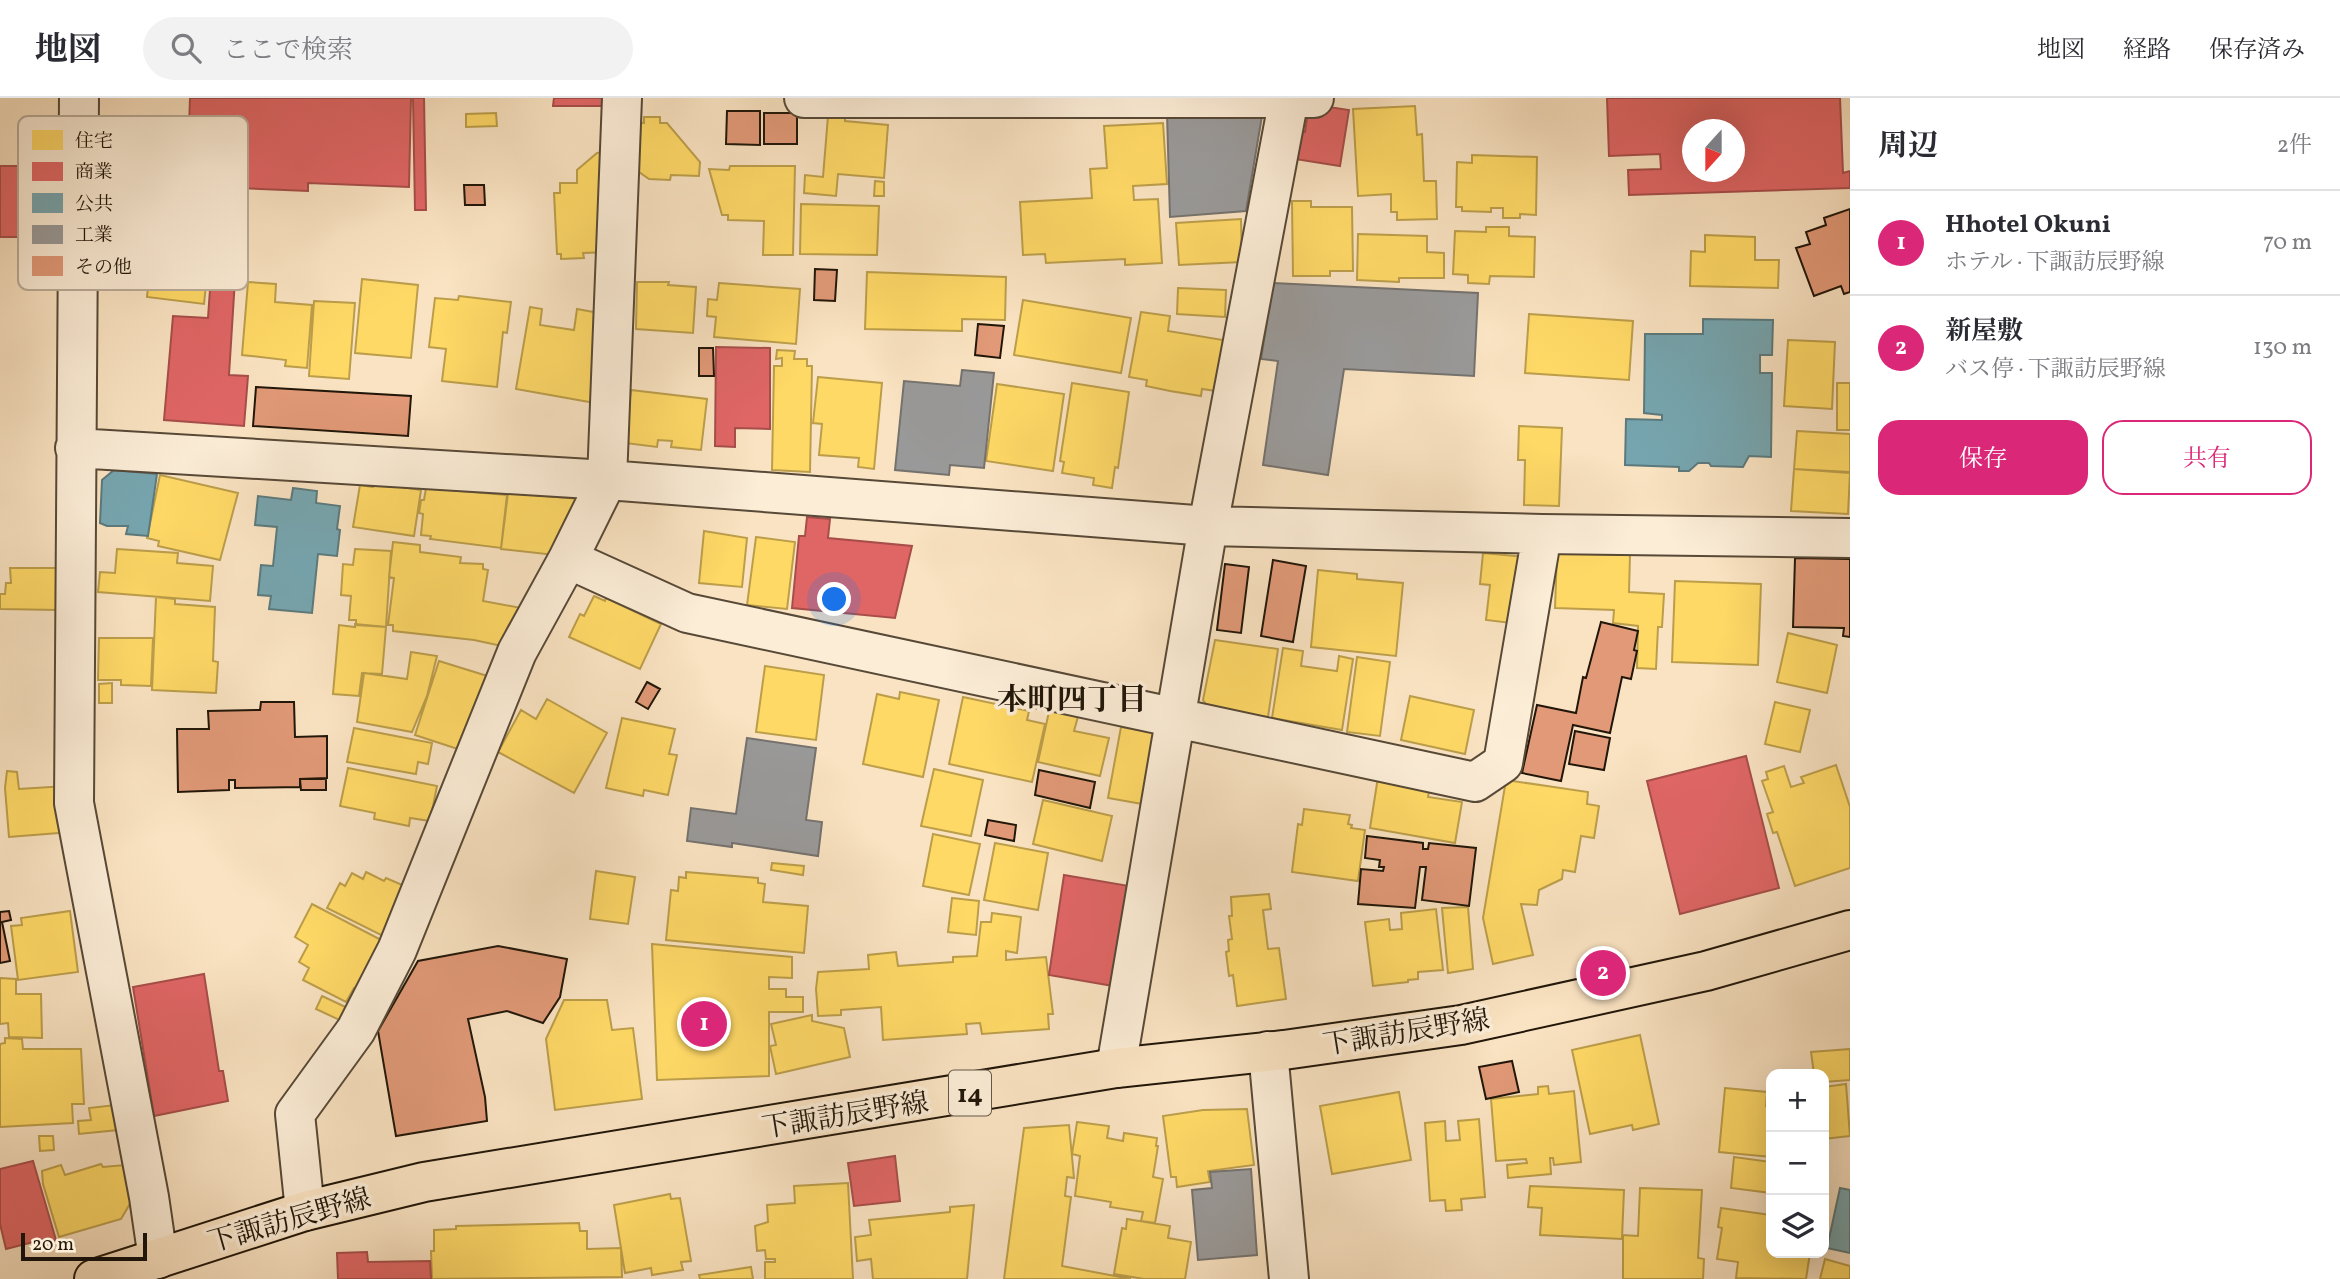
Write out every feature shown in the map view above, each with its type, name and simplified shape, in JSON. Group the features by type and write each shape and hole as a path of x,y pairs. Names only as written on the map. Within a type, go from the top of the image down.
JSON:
{"main road":[{"name":"下諏訪辰野線","path":"94,1279 304,1211 424,1182 1116,1068 1461,1025 1706,971 1850,930"}],"street":[{"path":"79,98 79,116"},
{"path":"304,1211 295,1114 356,1030 397,950 517,652 607,480 622,98"},
{"path":"804,98 1314,98"},
{"path":"1116,1068 1208,526 1289,98"},
{"path":"77,290 74,803 149,1196 158,1259"},
{"path":"75,448 607,480 1208,526 1850,538"},
{"path":"568,559 687,613 1475,782 1503,763 1542,534"},
{"path":"1268,1051 1289,1279"}],"building: 住宅":[{"path":"1415,106 1417,135 1422,134 1424,181 1436,181 1437,219 1397,220 1397,212 1391,212 1391,194 1358,196 1353,109"},
{"path":"496,113 497,126 466,127 466,114"},
{"path":"828,116 845,117 845,121 888,125 884,178 838,174 836,196 804,193 805,175 823,177"},
{"path":"644,117 660,117 660,123 667,123 700,162 699,176 671,175 670,180 649,179 639,172 639,163 635,162 637,122 644,123"},
{"path":"1163,123 1167,184 1133,186 1134,200 1158,199 1162,263 1125,265 1125,259 1046,263 1045,254 1023,255 1020,202 1092,198 1090,169 1107,168 1104,126"},
{"path":"614,151 611,252 583,253 584,258 561,259 561,254 557,254 554,193 560,193 560,183 577,183 577,170 597,153"},
{"path":"1472,155 1537,157 1536,215 1520,214 1520,218 1503,218 1503,208 1491,208 1491,212 1462,211 1462,207 1456,207 1457,162 1472,163"},
{"path":"730,166 795,166 793,255 763,255 764,221 728,220 728,215 722,215 709,169 729,170"},
{"path":"875,181 884,182 884,196 874,196"},
{"path":"1292,201 1311,201 1311,207 1352,207 1353,271 1330,271 1330,276 1293,276"},
{"path":"801,204 879,206 877,255 800,254"},
{"path":"1241,219 1242,262 1179,265 1176,223"},
{"path":"1486,227 1509,227 1509,236 1535,237 1534,277 1490,276 1489,284 1468,283 1468,275 1453,274 1455,231 1486,232"},
{"path":"1358,234 1427,236 1427,252 1444,253 1444,278 1399,278 1399,282 1357,280"},
{"path":"1705,235 1755,237 1755,260 1779,260 1778,288 1690,286 1691,251 1705,252"},
{"path":"867,272 1006,277 1005,320 962,319 962,331 865,329"},
{"path":"362,279 418,285 411,358 355,353"},
{"path":"248,282 276,284 275,302 312,305 307,368 285,366 286,360 242,355"},
{"path":"637,282 669,282 668,285 696,287 693,333 636,329"},
{"path":"719,283 800,289 796,344 714,337 716,317 707,316 708,299 717,300"},
{"path":"1178,288 1226,290 1225,317 1177,314"},
{"path":"148,290 205,290 204,304 147,297"},
{"path":"459,296 511,302 507,333 503,332 497,387 442,381 446,349 429,347 435,298 458,300"},
{"path":"1023,300 1131,318 1121,373 1014,355"},
{"path":"314,301 355,303 349,379 309,376"},
{"path":"530,307 542,309 540,325 574,330 577,309 610,315 595,403 516,389"},
{"path":"1141,312 1170,316 1168,331 1223,340 1216,391 1202,389 1201,396 1146,386 1147,380 1129,377"},
{"path":"1529,314 1633,321 1629,380 1525,373"},
{"path":"1788,340 1835,342 1832,409 1784,406"},
{"path":"777,350 795,351 794,359 807,359 807,366 812,366 810,472 772,470 774,366 782,366 782,358 776,359"},
{"path":"818,377 882,383 874,469 858,467 859,458 819,455 822,424 813,423"},
{"path":"1072,383 1129,392 1118,468 1115,467 1112,488 1093,485 1094,478 1062,473 1064,462 1060,461"},
{"path":"1837,383 1850,383 1850,430 1837,430"},
{"path":"997,384 1064,394 1053,471 986,461"},
{"path":"631,390 707,399 701,450 671,447 672,441 658,440 657,447 625,443"},
{"path":"1519,426 1562,428 1559,506 1524,505 1525,460 1518,460"},
{"path":"1797,431 1850,434 1850,472 1794,469"},
{"path":"1794,469 1850,473 1848,514 1791,511"},
{"path":"160,475 238,493 220,560 158,546 159,541 147,538"},
{"path":"374,483 421,490 414,536 353,527 360,485 373,487"},
{"path":"426,488 507,495 501,548 430,539 431,536 421,535 423,514 419,513"},
{"path":"508,493 581,499 555,555 501,549"},
{"path":"704,531 747,538 742,587 699,583"},
{"path":"756,537 795,542 787,609 747,605"},
{"path":"393,542 420,545 420,552 461,557 460,563 483,564 483,569 488,570 483,601 521,608 511,648 474,640 393,631 393,625 388,625 394,578 389,577"},
{"path":"117,549 178,553 177,563 213,566 210,601 98,592 100,572 115,573"},
{"path":"355,549 391,551 386,627 356,625 356,620 349,620 351,596 341,595 343,564 353,565"},
{"path":"1483,553 1526,557 1519,624 1486,620 1490,585 1480,584"},
{"path":"1557,553 1630,555 1629,592 1664,594 1662,627 1658,627 1656,669 1637,668 1638,626 1613,623 1614,610 1555,608"},
{"path":"10,568 59,568 58,610 0,609 0,594 5,594 6,583 11,583"},
{"path":"1318,570 1357,574 1357,579 1403,583 1396,656 1311,647"},
{"path":"1675,581 1761,584 1758,665 1672,662"},
{"path":"594,596 605,601 606,598 661,624 640,669 569,637 580,614 584,616"},
{"path":"156,597 175,599 175,604 215,607 213,661 218,662 216,693 152,690"},
{"path":"355,624 386,627 382,674 362,673 359,696 333,694 339,625 355,627"},
{"path":"1788,633 1837,645 1827,693 1777,682"},
{"path":"99,638 153,638 151,686 121,685 121,680 98,680"},
{"path":"1215,640 1278,649 1268,717 1209,708 1203,700"},
{"path":"1283,648 1303,651 1301,666 1337,671 1339,656 1353,659 1342,730 1272,718"},
{"path":"411,652 437,656 427,696 412,732 357,722 364,673 407,679"},
{"path":"1357,657 1390,662 1380,736 1347,732"},
{"path":"439,661 497,679 473,754 415,735"},
{"path":"765,666 824,675 816,740 756,732"},
{"path":"112,683 112,703 99,703 99,684"},
{"path":"900,692 939,700 923,777 863,764 877,694 899,699"},
{"path":"1410,696 1474,710 1465,754 1401,740"},
{"path":"963,697 1029,711 1027,720 1045,724 1032,782 949,764"},
{"path":"547,699 607,733 574,793 498,752 521,710 536,719"},
{"path":"1775,702 1810,710 1800,752 1765,744"},
{"path":"1050,707 1079,713 1074,731 1109,738 1100,776 1038,762"},
{"path":"622,718 675,729 669,754 677,755 668,795 644,790 643,796 606,788"},
{"path":"1121,727 1161,734 1148,805 1108,798"},
{"path":"354,728 432,743 428,764 418,762 416,774 347,762"},
{"path":"1836,765 1850,807 1850,868 1795,886 1777,832 1773,833 1767,814 1773,812 1762,781 1768,779 1766,772 1784,766 1791,787 1804,783 1801,777"},
{"path":"348,768 437,786 430,821 410,818 409,826 374,819 375,813 340,806"},
{"path":"934,769 983,780 971,836 921,826"},
{"path":"7,771 17,772 19,789 66,786 71,832 9,837 5,788"},
{"path":"1378,777 1430,786 1428,797 1462,802 1455,843 1370,828"},
{"path":"1506,780 1588,792 1587,804 1599,806 1594,838 1581,836 1575,872 1563,870 1562,879 1539,890 1537,905 1521,904 1533,955 1493,964 1483,918"},
{"path":"1043,800 1112,816 1102,861 1033,844"},
{"path":"1304,809 1350,815 1348,824 1352,825 1351,828 1365,830 1358,881 1292,872 1298,824 1302,825"},
{"path":"933,834 980,844 969,895 923,886"},
{"path":"995,843 1048,853 1038,910 984,900"},
{"path":"772,863 804,866 803,875 771,870"},
{"path":"596,871 635,877 628,924 590,919"},
{"path":"366,872 384,881 386,878 414,890 389,939 327,908 340,883 345,886 352,873 363,879"},
{"path":"686,872 758,878 758,883 765,884 763,902 808,906 804,953 666,940 671,890 678,891 679,877 686,878"},
{"path":"1269,894 1271,909 1263,910 1268,949 1279,948 1286,999 1237,1006 1233,975 1229,976 1226,952 1229,951 1228,940 1232,939 1229,916 1232,916 1231,897"},
{"path":"952,898 979,901 976,935 948,932"},
{"path":"312,904 387,943 362,992 354,988 346,1002 303,980 309,968 299,962 308,945 295,937"},
{"path":"1468,907 1473,969 1448,973 1442,908"},
{"path":"1436,909 1443,970 1418,972 1418,979 1408,982 1373,986 1365,922 1389,919 1390,930 1402,929 1401,913"},
{"path":"70,911 78,972 18,980 11,926 22,925 21,918"},
{"path":"992,913 1021,917 1017,953 1006,951 1006,960 1046,957 1053,1014 1048,1014 1049,1029 982,1034 980,1023 966,1024 967,1034 883,1040 881,1007 841,1010 841,1015 818,1016 818,972 869,969 868,955 896,952 898,966 953,962 953,957 977,956 981,922 991,922"},
{"path":"652,944 792,957 792,978 769,977 769,989 786,989 786,997 803,997 803,1012 769,1012 769,1076 657,1080"},
{"path":"0,978 16,979 16,994 41,994 42,1038 9,1037 8,1023 0,1024"},
{"path":"322,996 352,1010 346,1023 316,1009"},
{"path":"564,1000 607,1000 612,1030 633,1028 642,1099 555,1110 546,1039"},
{"path":"812,1015 812,1021 844,1028 850,1057 776,1074 770,1046 776,1045 771,1024"},
{"path":"1640,1035 1659,1124 1633,1130 1632,1125 1590,1134 1572,1050"},
{"path":"5,1038 22,1039 23,1049 81,1049 84,1104 72,1104 73,1123 0,1127 0,1044 5,1043"},
{"path":"1850,1049 1850,1080 1829,1082 1829,1069 1813,1069 1811,1052"},
{"path":"1846,1084 1850,1136 1829,1138 1829,1086"},
{"path":"1548,1086 1549,1094 1574,1091 1581,1162 1554,1165 1553,1158 1550,1158 1551,1174 1508,1178 1507,1165 1527,1163 1526,1159 1496,1161 1491,1099 1538,1094 1538,1087"},
{"path":"1725,1088 1766,1092 1766,1157 1719,1152"},
{"path":"1399,1092 1411,1160 1332,1174 1320,1106"},
{"path":"115,1105 118,1130 79,1134 78,1121 91,1120 89,1108"},
{"path":"1247,1109 1254,1165 1208,1171 1210,1182 1177,1187 1176,1177 1171,1177 1163,1116 1203,1110"},
{"path":"1479,1119 1485,1197 1461,1199 1462,1210 1446,1211 1445,1200 1430,1201 1425,1123 1445,1121 1446,1141 1460,1140 1458,1121"},
{"path":"1077,1122 1109,1126 1107,1138 1123,1141 1124,1133 1157,1138 1153,1177 1163,1179 1155,1223 1141,1221 1143,1212 1110,1207 1111,1202 1075,1196 1080,1156 1072,1154"},
{"path":"1069,1125 1074,1178 1067,1177 1065,1196 1071,1197 1062,1266 1131,1279 1004,1279 1024,1128"},
{"path":"39,1136 53,1136 54,1150 40,1151"},
{"path":"1734,1157 1766,1161 1766,1192 1731,1188"},
{"path":"101,1164 103,1167 125,1165 131,1202 121,1219 59,1237 43,1184 42,1171 61,1165 65,1175"},
{"path":"848,1183 853,1279 765,1279 765,1262 775,1262 775,1259 766,1259 765,1250 757,1251 755,1226 768,1222 767,1205 795,1203 794,1186"},
{"path":"1530,1186 1624,1190 1622,1239 1540,1235 1542,1208 1528,1207"},
{"path":"1640,1188 1702,1190 1698,1258 1704,1259 1703,1279 1623,1279 1623,1235 1638,1236"},
{"path":"670,1194 671,1199 680,1198 691,1261 681,1262 683,1270 652,1275 651,1268 625,1273 614,1205"},
{"path":"974,1205 967,1279 873,1279 871,1259 857,1261 855,1237 871,1235 869,1220 950,1212 950,1207"},
{"path":"1721,1208 1766,1214 1766,1258 1809,1258 1806,1279 1736,1278 1738,1262 1717,1259 1722,1228 1718,1227"},
{"path":"1127,1219 1170,1226 1168,1238 1191,1242 1185,1279 1144,1279 1114,1274 1122,1228 1126,1229"},
{"path":"579,1223 580,1231 587,1231 587,1249 621,1248 622,1277 432,1279 431,1251 434,1251 434,1230 456,1229 456,1226"},
{"path":"1825,1259 1850,1266 1850,1279 1820,1279"},
{"path":"751,1267 753,1279 700,1279 699,1275"}],"building: 商業":[{"path":"190,98 411,98 409,187 308,183 308,191 248,189 248,116 189,116"},
{"path":"413,98 424,98 426,210 415,210"},
{"path":"554,98 602,98 602,106 553,106"},
{"path":"1607,98 1840,98 1843,173 1850,171 1850,188 1629,195 1628,170 1661,169 1660,154 1609,156"},
{"path":"1309,104 1349,110 1340,166 1295,159 1300,130 1305,132"},
{"path":"0,166 18,166 18,237 0,237"},
{"path":"210,290 234,290 229,375 248,376 244,426 164,420 173,316 208,318"},
{"path":"716,347 770,348 770,429 735,428 735,447 715,446"},
{"path":"807,517 830,519 828,538 912,546 895,618 792,608 799,536 805,536"},
{"path":"1746,756 1779,888 1680,914 1647,781"},
{"path":"1064,875 1135,887 1119,987 1049,975"},
{"path":"204,974 219,1071 223,1071 228,1101 154,1116 133,987"},
{"path":"895,1156 900,1201 854,1206 848,1163"},
{"path":"33,1161 56,1240 50,1242 49,1238 6,1249 0,1224 0,1169"},
{"path":"367,1252 368,1262 430,1261 431,1279 338,1279 337,1253"}],"building: 公共":[{"path":"1703,319 1773,320 1772,355 1760,355 1760,373 1772,373 1771,457 1749,456 1743,467 1698,463 1689,471 1679,471 1679,467 1625,465 1626,419 1662,420 1662,415 1644,413 1645,334 1703,334"},
{"path":"114,470 157,474 148,536 126,534 128,526 107,526 100,523 102,480"},
{"path":"293,488 317,491 316,503 340,506 337,556 318,554 312,613 269,609 271,596 258,595 261,565 273,566 277,527 255,525 258,496 291,500"},
{"path":"1840,1188 1850,1190 1850,1253 1829,1248"}],"building: 工業":[{"path":"1263,110 1246,211 1170,217 1167,113"},
{"path":"1273,283 1478,293 1474,376 1344,369 1328,475 1263,465 1278,361 1261,359"},
{"path":"962,370 994,373 984,468 950,465 949,475 895,470 904,381 960,386"},
{"path":"747,738 816,748 806,820 822,822 818,856 732,843 732,847 687,841 691,808 736,814"},
{"path":"1251,1169 1257,1255 1198,1260 1192,1190 1212,1188 1210,1172"}],"building: その他":[{"path":"727,111 760,111 760,145 726,144"},
{"path":"764,113 797,113 797,144 764,144"},
{"path":"464,185 484,185 485,205 465,205"},
{"path":"1850,209 1850,292 1844,294 1841,286 1814,296 1796,248 1810,244 1806,232 1826,225 1824,218"},
{"path":"815,269 837,270 835,301 814,300"},
{"path":"978,324 1004,326 1000,358 975,355"},
{"path":"699,348 713,348 714,376 699,376"},
{"path":"256,387 411,396 408,436 253,426"},
{"path":"1795,558 1850,559 1850,637 1843,636 1844,628 1793,627"},
{"path":"1273,560 1306,566 1293,642 1261,636"},
{"path":"1225,564 1249,567 1241,633 1217,630"},
{"path":"1601,622 1638,631 1631,679 1622,677 1610,733 1573,725 1561,781 1522,773 1537,705 1576,713 1583,677 1586,678"},
{"path":"647,682 660,689 648,709 636,702"},
{"path":"261,702 294,702 295,737 327,736 327,778 300,779 300,787 235,788 235,780 229,780 229,790 178,792 177,729 209,729 208,711 260,710"},
{"path":"1575,731 1610,738 1604,770 1569,764"},
{"path":"1039,770 1095,782 1090,808 1035,795"},
{"path":"300,779 326,779 326,790 301,790"},
{"path":"988,820 1016,825 1014,841 985,835"},
{"path":"1367,836 1423,843 1423,849 1428,849 1429,843 1476,848 1469,906 1422,900 1426,867 1420,867 1415,908 1358,904 1361,869 1383,871 1384,867 1379,867 1380,860 1365,858"},
{"path":"9,911 11,920 2,922 10,961 0,963 0,912"},
{"path":"498,946 567,959 560,997 543,1023 507,1011 468,1019 485,1097 487,1121 396,1136 378,1031 418,961"},
{"path":"1512,1061 1519,1092 1486,1099 1479,1067"}],"place":[{"name":"新屋敷","path":"1603,973"},
{"name":"Hhotel Okuni","path":"704,1024"}],"district":[{"name":"本町四丁目","path":"1072,699"}]}
